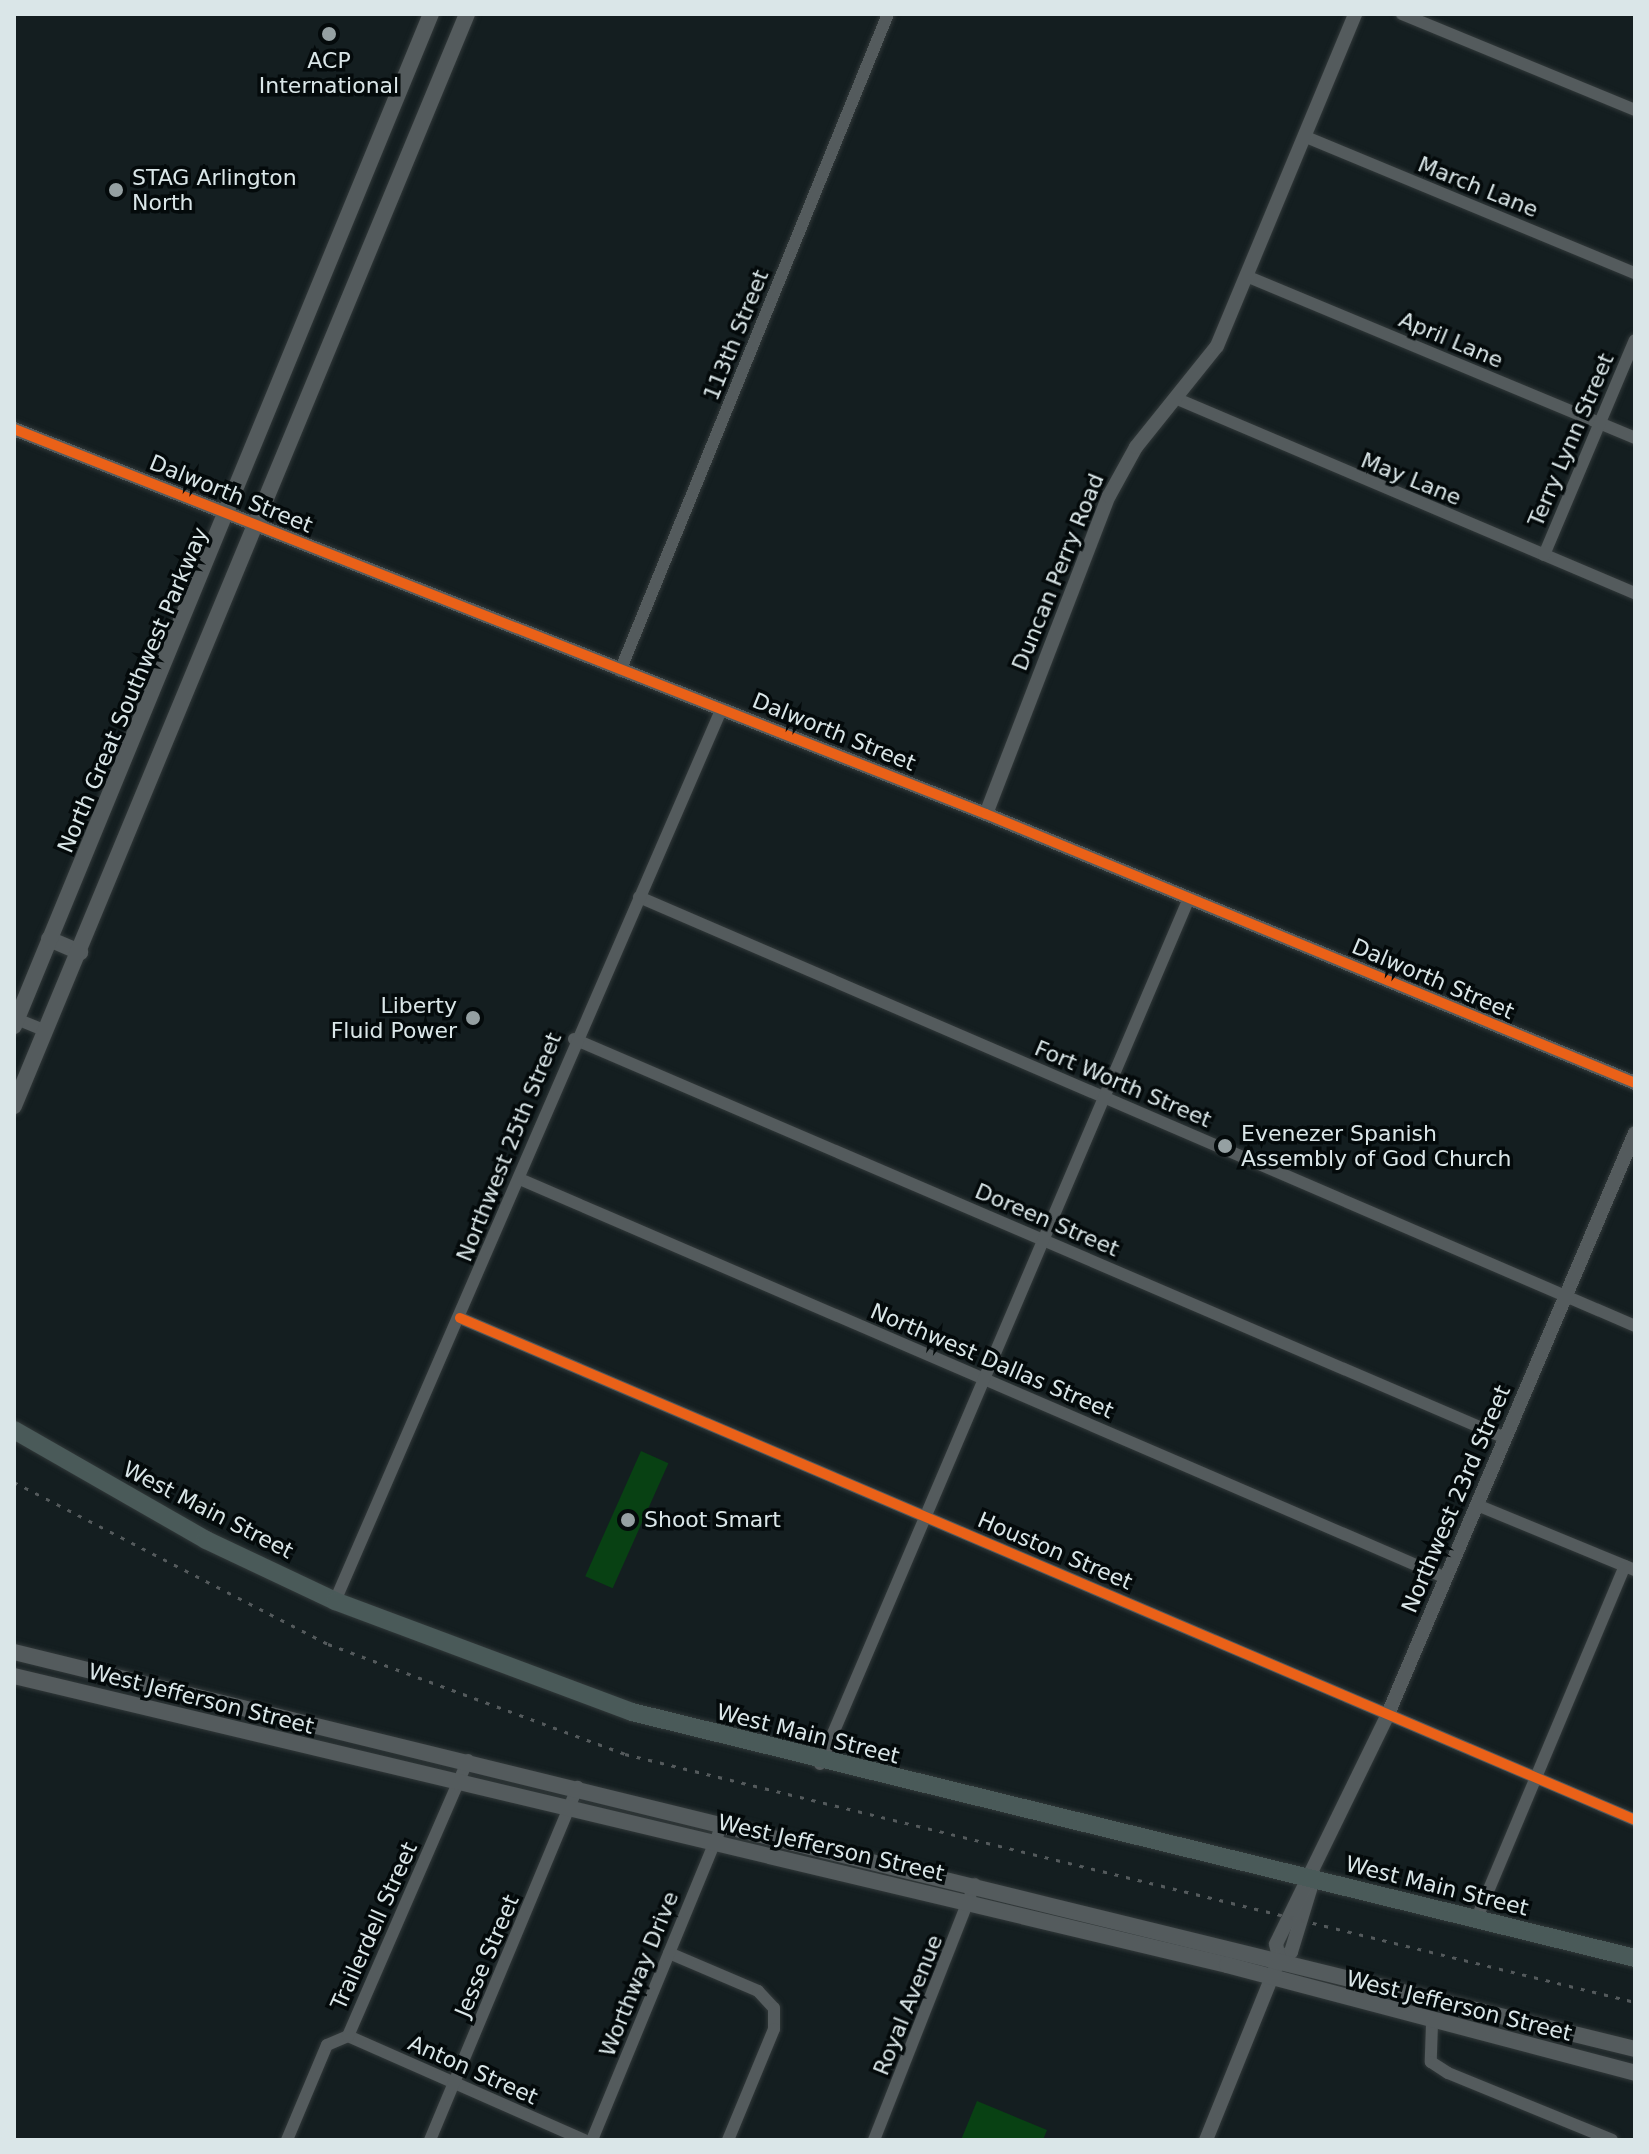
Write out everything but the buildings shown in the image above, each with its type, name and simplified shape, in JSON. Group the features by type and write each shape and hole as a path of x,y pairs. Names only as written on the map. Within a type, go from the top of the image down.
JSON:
{"main road":[{"name":"North Great Southwest Parkway","path":"15,1021 229,516 431,14"},
{"path":"14,1106 258,527 467,14"},
{"path":"49,939 80,952"},
{"name":"West Main Street","path":"14,1430 206,1540 335,1601 632,1712 820,1764 1635,1958"},
{"name":"West Jefferson Street","path":"14,1652 723,1822 1635,2049"},
{"path":"79,1691 84,1669"},
{"name":"West Jefferson Street","path":"14,1676 285,1744 972,1904 1432,2024 1635,2073"},
{"path":"285,1744 290,1719"},
{"path":"409,1773 416,1748"},
{"path":"1116,1940 1119,1920"}],"street":[{"name":"113th Street","path":"620,671 888,14"},
{"name":"Duncan Perry Road","path":"986,814 1109,496 1175,398 1217,346 1251,278 1355,14"},
{"path":"1402,14 1635,110"},
{"name":"March Lane","path":"1306,137 1635,273"},
{"name":"April Lane","path":"1251,278 1635,438"},
{"name":"Terry Lynn Street","path":"1544,555 1635,340"},
{"name":"May Lane","path":"1175,398 1635,593"},
{"name":"Dalworth Street","path":"14,429 986,814 1635,1083"},
{"name":"Northwest 25th Street","path":"335,1601 522,1180 574,1039 722,708"},
{"name":"Fort Worth Street","path":"639,897 1635,1326"},
{"path":"820,1764 1189,898"},
{"path":"15,1021 47,1031"},
{"name":"Doreen Street","path":"574,1039 1505,1438"},
{"name":"Northwest 23rd Street","path":"1206,2140 1279,1959 1276,1944 1297,1897 1313,1880 1388,1714 1635,1133"},
{"name":"Northwest Dallas Street","path":"522,1180 1446,1578"},
{"name":"Houston Street","path":"460,1318 1635,1820"},
{"path":"1476,1920 1630,1568 1477,1505"},
{"name":"Trailerdell Street","path":"287,2140 327,2045 348,2036 468,1760"},
{"name":"Jesse Street","path":"430,2140 578,1787"},
{"name":"Worthway Drive","path":"592,2140 723,1822"},
{"name":"Royal Avenue","path":"874,2140 972,1904 975,1884"},
{"path":"669,1953 758,1991 774,2008 774,2029 728,2140"},
{"path":"1432,2024 1431,2062 1448,2073 1612,2140"},
{"name":"Anton Street","path":"348,2036 584,2140"}],"green space":[{"name":"Shoot Smart","path":"641,1451 668,1463 613,1588 585,1576"},
{"path":"977,2101 1047,2130 1043,2140 961,2140"}],"railway":[{"path":"14,1482 328,1644 625,1754 1635,2002"}],"cycle path":[{"path":"14,429 986,814 1635,1083"},
{"path":"460,1318 1635,1820"}],"place":[{"name":"ACP International","path":"329,34"},
{"name":"STAG Arlington North","path":"116,190"},
{"name":"Liberty Fluid Power","path":"473,1018"},
{"name":"Evenezer Spanish Assembly of God Church","path":"1225,1146"},
{"name":"Shoot Smart","path":"628,1520"}]}
